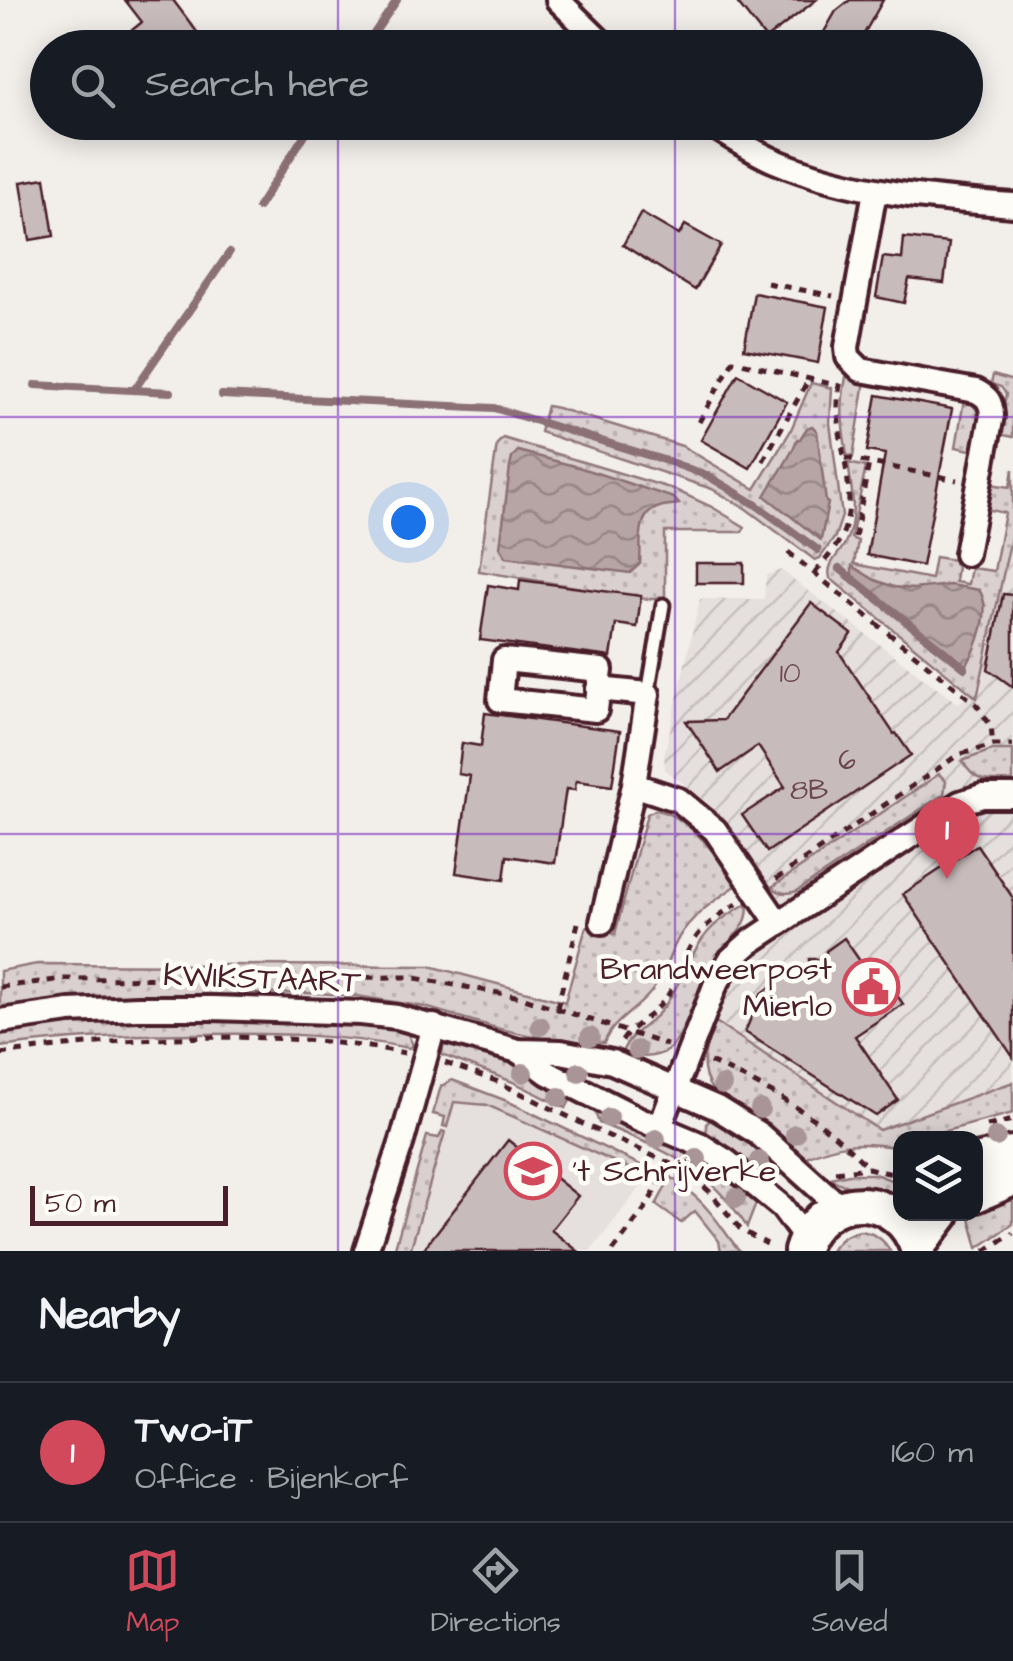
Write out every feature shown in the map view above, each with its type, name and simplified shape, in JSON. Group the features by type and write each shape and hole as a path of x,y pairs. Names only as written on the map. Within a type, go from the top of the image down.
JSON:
{"main road":[{"path":"983,1159 1013,1153"},
{"path":"983,1192 1013,1180"},
{"path":"803,1244 819,1219 840,1207 893,1197"},
{"path":"904,1221 917,1250 937,1221"}],"street":[{"path":"558,0 588,30"},
{"path":"738,140 772,160 874,191 1013,205"},
{"path":"874,191 848,357 861,370 976,391 991,404 966,554"},
{"path":"598,689 648,694 634,785 603,918"},
{"path":"634,785 678,800 715,830 778,923"},
{"path":"660,1127 715,986 730,960 778,923 960,802 982,796 1013,796"},
{"name":"KWIKSTAART","path":"0,1021 69,1012 212,1008 361,1013 398,1017 518,1051 560,1052 612,1062 717,1108 759,1134 840,1207"},
{"path":"366,1251 434,1026"},
{"name":"KWIKSTAART","path":"518,1051 548,1073 726,1160 782,1207 803,1244"}],"lane":[{"path":"648,694 664,604"}],"path":[{"path":"768,283 856,300"},
{"path":"815,572 837,544 848,512 837,396 848,357"},
{"path":"699,422 732,361 840,386"},
{"path":"763,461 808,378"},
{"path":"843,458 979,484"},
{"path":"855,536 869,463"},
{"path":"788,552 976,704 990,726 993,745"},
{"path":"557,1008 582,909 603,918"},
{"path":"628,1031 755,1082 805,1111 845,1142 868,1168"},
{"path":"613,1251 672,1164"},
{"path":"986,1251 1013,1233"}],"shaded area":[{"path":"993,375 1013,381 1013,437 999,434 1006,394 1001,387 991,384"},
{"path":"846,377 865,381 853,457 847,455 843,425"},
{"path":"811,383 832,388 830,423 842,516 835,537 815,560 745,508 712,489 540,432 547,406 557,408 682,446 755,489 790,432"},
{"path":"964,400 971,402 980,415 975,451 956,447"},
{"path":"503,438 673,489 745,527 742,532 665,532 665,599 479,571 497,444"},
{"path":"848,463 866,467 851,538 858,541 854,564 931,579 935,557 954,560 955,582 968,584 971,568 994,571 1005,513 985,509 990,484 1010,487 1013,469 1013,528 977,698 830,578 831,564 852,523"},
{"path":"1013,509 1013,1093 879,1130 718,1021 736,972 761,948 799,923 708,803 665,770 664,755 700,599 764,599 766,575 781,570 957,703 981,689"},
{"path":"992,750 1013,750 1013,781 978,778 962,761"},
{"path":"939,774 946,781 944,794 797,891 784,893 772,887"},
{"path":"655,810 691,829 737,885 691,921 651,992 613,1028 604,1043 594,1042 591,1049 425,1007 316,993 109,996 0,1008 0,971 37,964 430,966 565,1002 586,927 615,934 647,814"},
{"path":"747,903 748,913 741,929 709,967 673,1045 656,1055 621,1055 629,1040 663,1008 708,932"},
{"path":"346,1018 406,1030 413,1045 409,1048 331,1037 228,1034 100,1037 0,1047 0,1031 64,1022"},
{"path":"716,1022 879,1130 1013,1082 1013,1113 945,1131 893,1131 893,1147 851,1144 804,1158 712,1089 704,1069 707,1045"},
{"path":"451,1042 480,1048 573,1095 566,1108 513,1082 442,1055 443,1047"},
{"path":"452,1080 507,1101 651,1170 648,1177 487,1105 454,1102 447,1127 443,1126 445,1117 433,1114 441,1086"},
{"name":"'t Schrijverke","path":"454,1102 487,1105 648,1177 591,1251 410,1251"},
{"path":"600,1106 685,1143 759,1196 747,1227 700,1174 664,1151 599,1123 596,1115"},
{"path":"714,1116 787,1168 772,1183 710,1137 706,1124"},
{"path":"445,1132 410,1251 394,1251 427,1136 439,1138"},
{"path":"875,1174 893,1181 893,1191 864,1190 830,1178"},
{"path":"671,1177 705,1206 740,1251 721,1251 719,1241 695,1211 681,1223 656,1205"},
{"path":"1013,1185 1013,1224 978,1248 971,1221 983,1221 983,1197"},
{"path":"860,1231 878,1237 890,1251 831,1251 843,1238"}],"water":[{"path":"812,426 817,431 828,503 821,540 765,496 797,439"},
{"path":"518,451 674,498 679,504 654,509 647,515 641,529 640,564 630,573 506,557 500,547 510,467"},
{"path":"852,566 894,587 950,585 979,590 984,618 965,668 852,578"}],"building":[{"path":"125,0 173,0 196,30 132,30 142,22"},
{"path":"735,0 816,0 778,30 759,30"},
{"path":"850,0 883,0 866,30 825,30 836,11"},
{"path":"45,178 54,236 30,240 21,182"},
{"path":"641,213 679,235 685,225 721,245 695,290 623,245"},
{"path":"904,238 949,243 944,283 909,279 904,303 876,297 883,257 902,259"},
{"path":"754,293 828,307 818,363 744,349"},
{"path":"738,374 787,402 750,468 701,440"},
{"path":"877,395 952,409 922,566 867,555 885,454 867,451"},
{"path":"696,563 744,563 744,583 696,583"},
{"path":"520,580 641,596 637,627 616,624 611,657 480,640 488,585 519,590"},
{"path":"1003,594 1013,595 1013,687 988,669"},
{"path":"811,603 852,634 839,652 911,755 767,852 742,815 785,787 758,746 720,772 686,721 723,720"},
{"path":"485,713 620,731 612,786 576,781 575,790 566,789 555,863 507,856 504,880 456,873 470,776 458,774 462,743 481,746"},
{"path":"977,845 1013,898 1013,1057 903,894"},
{"path":"844,938 869,974 878,968 903,1004 855,1036 898,1100 876,1116 745,1032 761,994 793,970 809,970 809,959 826,959 826,951"},
{"path":"508,1140 578,1196 551,1230 578,1251 422,1251"}],"waterway":[{"path":"376,30 397,0"},
{"path":"258,207 301,140"},
{"path":"134,390 229,253"},
{"path":"35,385 171,392"},
{"path":"222,395 494,408 708,476 755,504 818,550"},
{"path":"839,568 965,668"}],"place":[{"name":"Two-iT","path":"947,879"},
{"name":"Brandweerpost Mierlo","path":"871,987"},
{"name":"'t Schrijverke","path":"533,1171"}]}
